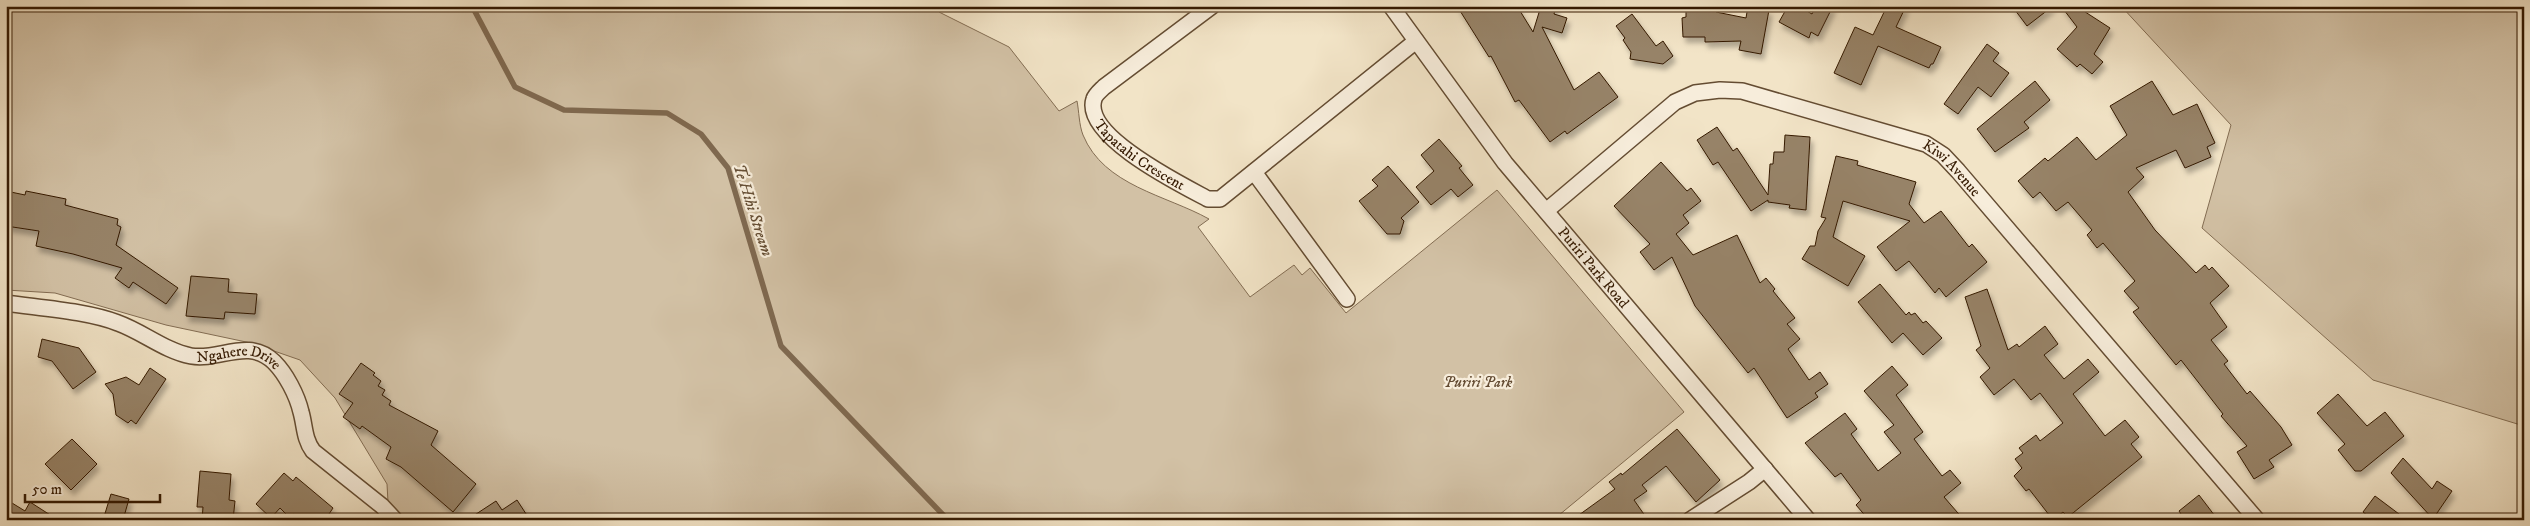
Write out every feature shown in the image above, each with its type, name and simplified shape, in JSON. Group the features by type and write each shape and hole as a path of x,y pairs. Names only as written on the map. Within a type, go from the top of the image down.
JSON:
{"street":[{"name":"Tapatahi Crescent","path":"1212,6 1104,87 1094,99 1094,111 1100,124 1128,153 1208,200 1220,200 1416,41"},
{"name":"Puriri Park Road","path":"1391,6 1505,163 1808,520"},
{"name":"Kiwi Avenue","path":"1546,211 1654,117 1675,102 1695,93 1720,90 1742,91 1926,144 1943,155 1958,171 2257,520"},
{"path":"1254,172 1347,299"},
{"name":"Ngahere Drive","path":"6,303 117,323 175,351 190,356 204,357 242,350 264,355 278,367 297,399 308,444 313,451 382,506 395,520"},
{"path":"1690,520 1750,482 1765,469"}],"green space":[{"name":"Puriri Park","path":"6,6 939,6 939,12 1009,47 1059,111 1077,101 1083,135 1093,152 1105,166 1121,178 1138,187 1209,219 1198,227 1250,297 1294,265 1302,275 1310,268 1346,313 1497,190 1684,412 1553,520 389,520 387,484 335,398 300,360 251,343 166,325 55,293 6,290"},
{"path":"2121,6 2524,6 2524,426 2373,380 2202,228 2231,125"}],"building":[{"path":"1457,6 1517,6 1533,32 1541,6 1556,6 1554,14 1567,18 1562,33 1542,27 1574,90 1599,72 1618,97 1567,134 1565,131 1550,142 1519,100 1515,102 1491,56 1489,57"},
{"path":"1686,6 1716,6 1716,12 1746,18 1748,6 1769,10 1761,54 1739,50 1741,41 1705,42 1705,37 1683,37 1682,18 1686,17"},
{"path":"1788,6 1798,6 1812,14 1816,6 1833,6 1818,36 1811,32 1809,38 1779,22"},
{"path":"1887,6 1906,6 1896,27 1941,47 1933,64 1929,68 1878,46 1861,85 1834,73 1855,27 1873,35"},
{"path":"2012,6 2053,6 2027,26"},
{"path":"2061,6 2076,6 2110,28 2094,54 2103,62 2092,74 2080,64 2077,67 2057,49 2077,27"},
{"path":"1632,14 1656,46 1663,41 1673,56 1663,64 1630,59 1631,52 1623,40 1625,38 1616,26"},
{"path":"1987,44 1999,53 1993,61 2009,73 1991,97 1978,87 1958,114 1944,104"},
{"path":"2035,81 2050,100 2024,122 2029,128 1995,152 1977,129"},
{"path":"2152,81 2173,115 2197,104 2215,143 2207,147 2211,157 2185,168 2176,150 2136,168 2144,177 2128,192 2155,230 2196,273 2205,265 2209,270 2212,267 2229,286 2210,303 2227,327 2211,340 2228,361 2224,364 2247,394 2250,391 2281,427 2292,445 2269,460 2274,467 2254,479 2237,452 2247,446 2221,416 2223,414 2181,360 2176,365 2133,312 2139,308 2124,291 2135,281 2103,243 2097,248 2087,235 2092,230 2068,202 2056,211 2040,192 2033,198 2018,181 2045,158 2048,161 2077,137 2096,160 2127,135 2110,106"},
{"path":"1717,127 1733,151 1737,148 1768,195 1770,164 1773,164 1774,152 1784,152 1785,135 1810,137 1806,210 1789,208 1790,205 1768,202 1768,200 1751,211 1718,162 1713,165 1697,140"},
{"path":"1439,139 1462,166 1459,168 1473,185 1458,197 1451,189 1431,205 1416,187 1434,171 1421,155"},
{"path":"1836,156 1858,161 1857,165 1916,182 1909,204 1924,223 1941,211 1969,247 1972,244 1987,262 1946,297 1939,288 1935,293 1909,261 1896,271 1877,247 1910,221 1843,201 1833,237 1865,256 1848,286 1802,259 1810,246 1815,246 1818,231 1826,218 1821,217"},
{"path":"1661,162 1687,191 1691,188 1701,201 1683,215 1689,223 1676,234 1693,255 1737,235 1760,283 1766,278 1775,289 1773,291 1795,318 1787,324 1800,339 1788,349 1809,380 1820,372 1828,384 1815,393 1818,397 1787,418 1754,368 1748,373 1695,306 1672,257 1654,270 1640,252 1650,244 1614,206"},
{"path":"1388,166 1419,202 1401,218 1404,221 1400,234 1387,234 1359,201 1378,186 1372,180"},
{"path":"6,191 25,195 26,191 66,199 65,205 118,219 117,225 121,227 116,245 178,288 166,304 133,282 129,288 115,278 122,268 36,246 39,231 6,226"},
{"path":"191,276 229,279 228,292 257,294 255,314 225,312 224,319 186,316"},
{"path":"1880,284 1906,315 1909,312 1911,315 1915,313 1923,323 1926,321 1942,338 1923,355 1903,333 1892,343 1858,302"},
{"path":"1987,289 2008,350 2017,344 2019,347 2045,326 2058,344 2044,355 2064,379 2088,359 2099,372 2073,394 2105,436 2125,420 2139,437 2131,444 2142,457 2068,517 2063,512 2053,520 2029,489 2026,491 2014,476 2022,468 2015,459 2023,453 2019,448 2036,435 2040,441 2063,423 2040,393 2031,400 2014,379 1994,395 1980,377 1990,368 1976,350 1981,346 1965,297"},
{"path":"42,339 79,348 96,372 73,389 52,361 38,357"},
{"path":"361,363 375,373 373,375 381,381 378,386 385,390 382,395 391,401 389,405 438,431 431,445 476,484 453,512 401,467 386,459 391,447 362,426 360,429 343,417 353,403 339,394"},
{"path":"1892,366 1908,385 1896,395 1923,432 1914,439 1942,476 1950,470 1961,483 1944,497 1964,520 1869,520 1856,505 1861,500 1841,473 1835,477 1805,443 1845,413 1857,429 1851,434 1878,471 1901,453 1884,432 1894,425 1864,391"},
{"path":"150,368 166,379 136,424 131,420 128,423 116,415 113,394 105,384 126,377 139,385"},
{"path":"2338,394 2367,426 2385,412 2404,436 2361,471 2355,471 2338,450 2345,444 2317,413"},
{"path":"1677,429 1720,480 1696,502 1666,466 1642,485 1647,491 1634,500 1648,520 1572,520 1615,489 1609,482 1621,473 1622,475"},
{"path":"72,439 97,464 71,490 45,464"},
{"path":"2403,458 2432,489 2437,481 2452,491 2433,519 2391,473"},
{"path":"200,471 231,474 229,500 235,501 233,520 202,520 203,507 197,507"},
{"path":"284,473 293,481 296,477 333,508 325,520 301,520 293,514 290,518 280,508 271,518 256,504"},
{"path":"111,494 129,499 123,520 103,520"},
{"path":"2199,495 2218,520 2185,520 2179,511"},
{"path":"2375,496 2407,520 2373,520 2363,512"},
{"path":"517,500 530,520 467,520 496,501 502,510"},
{"path":"30,502 58,520 6,520 6,513 12,503 25,511"}],"waterway":[{"name":"Te Hihi Stream","path":"472,6 515,87 564,110 667,113 701,134 728,168 781,346 948,520"}]}
